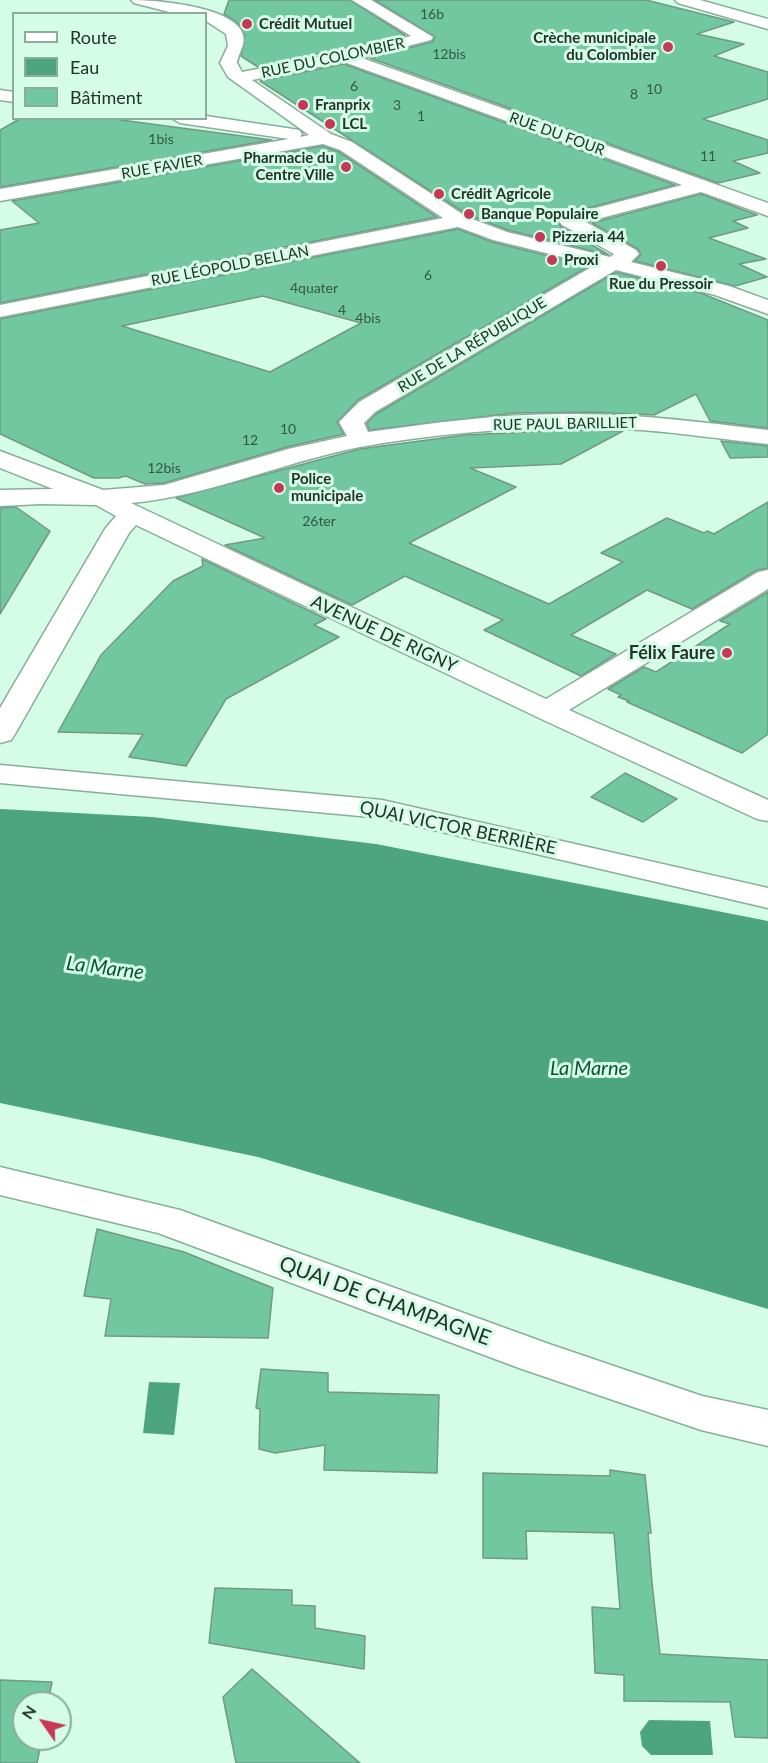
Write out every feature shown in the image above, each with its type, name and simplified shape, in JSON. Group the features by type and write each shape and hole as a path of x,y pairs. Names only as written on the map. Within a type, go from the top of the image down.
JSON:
{"street":[{"path":"139,0 194,12"},
{"path":"158,3 205,0"},
{"name":"RUE DU COLOMBIER","path":"238,78 345,57 425,37 360,0"},
{"path":"683,0 768,24"},
{"path":"207,14 219,1"},
{"path":"207,16 234,32 236,46 227,59 228,66 238,78 325,138"},
{"name":"RUE DU FOUR","path":"345,57 768,210"},
{"path":"195,120 325,138 346,146 460,221 500,236 722,290 768,308"},
{"name":"RUE FAVIER","path":"0,195 325,138"},
{"path":"614,263 629,254 569,221 702,186"},
{"name":"RUE LÉOPOLD BELLAN","path":"0,311 460,221"},
{"name":"RUE DE LA RÉPUBLIQUE","path":"361,440 351,422 367,407 614,263"},
{"name":"RUE PAUL BARILLIET","path":"101,498 166,492 297,454 361,440 483,424 564,421 642,423 768,437"},
{"name":"AVENUE DE RIGNY","path":"0,458 22,469 101,498 547,711 768,812"},
{"path":"0,498 41,496 101,498"},
{"path":"0,734 118,529 133,513"},
{"path":"547,711 768,578"},
{"name":"QUAI VICTOR BERRIÈRE","path":"0,774 382,809 768,898"},
{"name":"QUAI DE CHAMPAGNE","path":"0,1181 166,1220 534,1356 701,1413 768,1428"}],"water":[{"name":"La Marne","path":"0,809 152,817 376,844 768,921 768,1309 258,1157 0,1103"},
{"path":"149,1382 180,1383 174,1435 143,1433"},
{"path":"649,1720 710,1721 713,1755 651,1755 642,1746 640,1732"}],"building":[{"path":"229,0 350,0 405,35 258,67 241,56 245,36 237,22 224,14"},
{"path":"375,0 646,0 734,22 697,34 744,44 714,56 768,72 768,99 703,119 768,140 768,153 733,161 760,173 718,183 370,58 432,42 435,37"},
{"path":"344,64 675,185 561,215 557,220 561,227 609,255 508,230 468,215 260,81"},
{"path":"18,120 121,120 272,140 0,187 0,130"},
{"path":"323,146 339,152 437,217 0,303 0,230 39,223 12,201"},
{"path":"701,194 757,215 733,221 748,228 709,238 766,259 739,264 767,277 735,286 635,261 641,254 638,249 592,223"},
{"path":"458,229 492,242 589,266 358,400 337,422 344,434 287,447 164,483 145,484 126,476 94,478 0,434 0,319","holes":["263,296 361,323 270,372 122,326"]},
{"path":"616,272 703,294 768,320 768,428 710,421 696,394 654,415 590,412 515,413 369,430 367,423 376,414"},
{"path":"571,430 623,431 561,464 470,468 516,487 409,543 549,604 623,562 601,553 667,518 704,533 707,531 714,534 768,502 768,568 757,570 692,609 647,590 571,635 616,654 581,676 484,630 503,620 405,576 352,605 225,545 265,538 176,498 360,449 465,435"},
{"path":"721,441 768,446 768,457 730,458"},
{"path":"16,507 50,531 0,614 0,508"},
{"path":"202,559 326,619 314,625 339,637 226,699 186,766 129,757 143,734 58,732 101,655 173,581 203,566"},
{"name":"Félix Faure","path":"768,592 768,734 742,753 627,702 629,701 618,697 621,695 608,689 644,667 656,672 730,624 720,621"},
{"path":"625,773 677,799 643,822 591,797"},
{"path":"97,1229 184,1252 273,1288 268,1338 105,1336 111,1299 84,1296"},
{"path":"261,1369 328,1373 328,1392 439,1395 437,1473 324,1470 325,1445 275,1453 259,1449 260,1409 256,1408"},
{"path":"610,1470 645,1475 651,1533 648,1533 652,1583 660,1654 768,1660 768,1738 735,1737 730,1702 624,1701 624,1675 595,1673 592,1607 620,1609 614,1533 526,1531 527,1559 483,1558 483,1473 610,1476"},
{"path":"215,1588 292,1590 292,1605 315,1606 315,1628 365,1636 364,1669 209,1643"},
{"path":"252,1669 360,1763 236,1763 223,1697"},
{"path":"0,1680 52,1682 50,1691 12,1691 12,1751 40,1751 37,1763 0,1763"}],"place":[{"name":"Crédit Mutuel","path":"247,24"},
{"name":"Crèche municipale du Colombier","path":"668,47"},
{"name":"Franprix","path":"303,105"},
{"name":"LCL","path":"330,124"},
{"name":"Pharmacie du Centre Ville","path":"346,167"},
{"name":"Crédit Agricole","path":"439,194"},
{"name":"Banque Populaire","path":"469,214"},
{"name":"Pizzeria 44","path":"540,237"},
{"name":"Proxi","path":"552,260"},
{"name":"Rue du Pressoir","path":"661,266"},
{"name":"Police municipale","path":"279,488"},
{"name":"Félix Faure","path":"727,653"}]}
